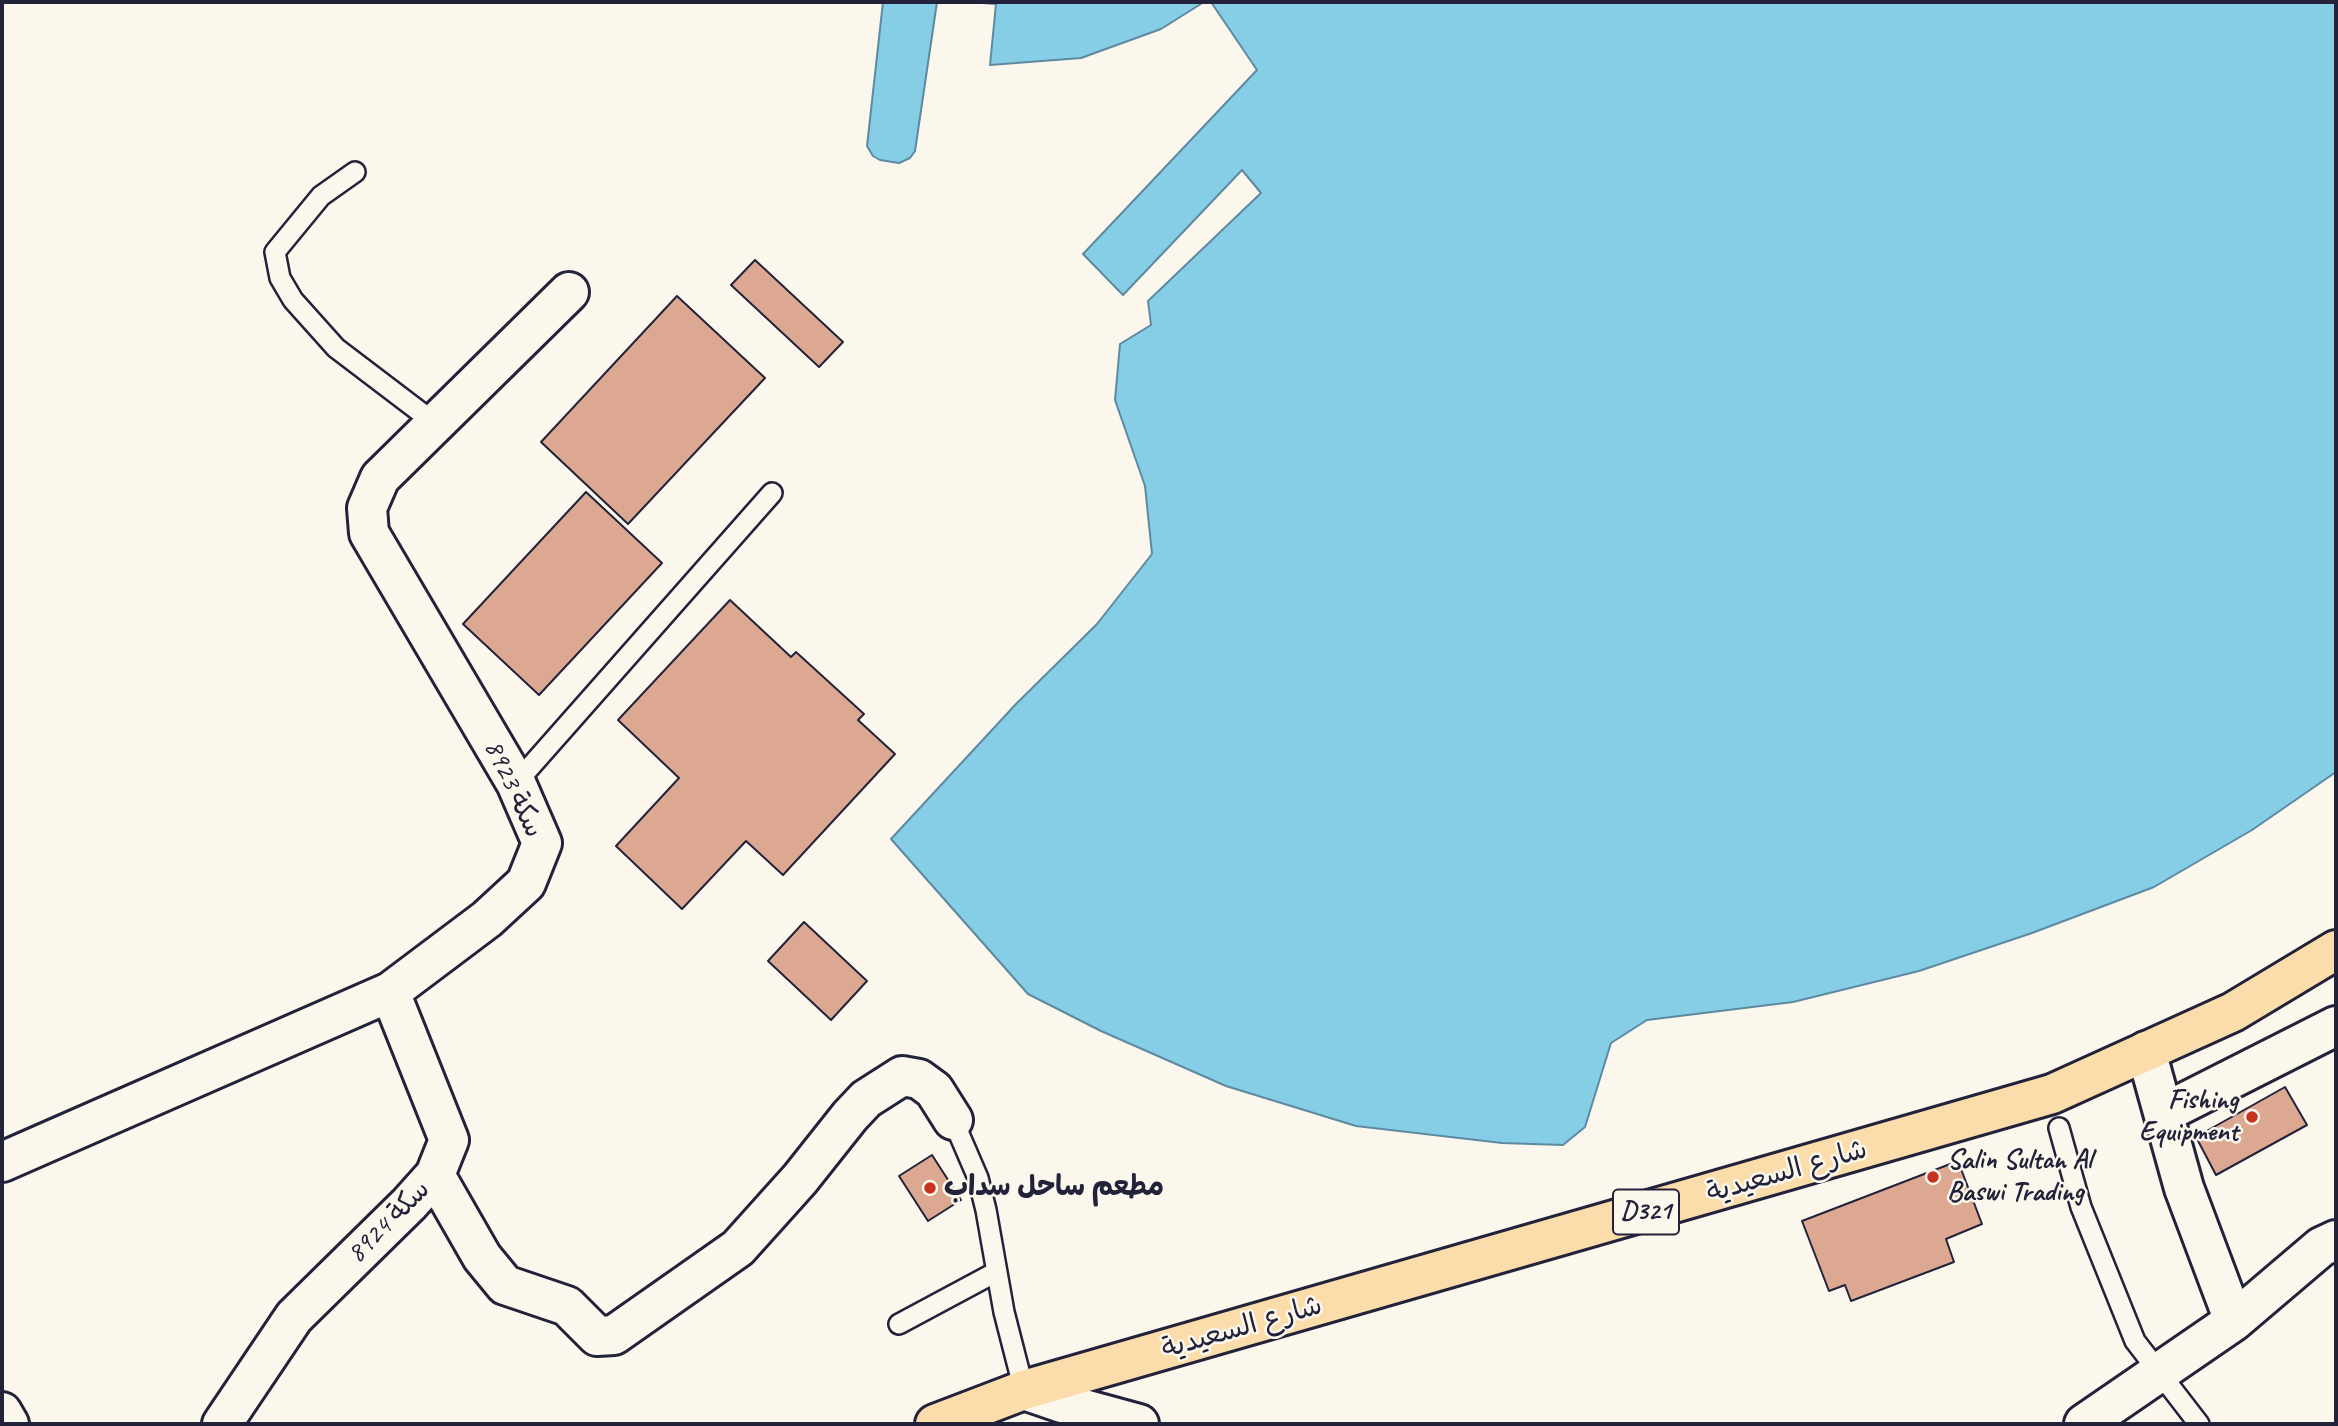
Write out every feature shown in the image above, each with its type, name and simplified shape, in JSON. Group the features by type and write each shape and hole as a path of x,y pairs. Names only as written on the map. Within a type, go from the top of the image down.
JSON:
{"main road":[{"name":"شارع السعيدية","path":"935,1424 1024,1390 2052,1094 2233,1012 2336,950"}],"street":[{"name":"سكة 8923","path":"2,1162 390,992 487,919 526,883 542,843 516,783 369,533 367,508 380,478 569,292"},
{"name":"سكة 8924","path":"222,1424 294,1317 435,1175 449,1140 390,992"},
{"path":"2164,1113 2336,1026"},
{"path":"2147,1051 2184,1188 2234,1321"},
{"path":"435,1175 482,1257 505,1286 568,1306 597,1336 614,1335 738,1248 800,1179 858,1107 902,1076 919,1079 934,1090 953,1119"},
{"path":"2084,1424 2234,1321 2321,1247 2336,1240"},
{"path":"1024,1390 1139,1424"},
{"path":"2,1412 9,1424"}],"lane":[{"path":"355,172 321,196 275,252 280,278 293,300 336,348 436,424"},
{"path":"516,783 772,493"},
{"path":"953,1119 978,1178 1013,1352 1024,1390"},
{"path":"2059,1128 2081,1208 2135,1341 2199,1424"},
{"path":"899,1324 996,1272"}],"water":[{"path":"883,2 937,2 915,151 910,158 899,163 880,160 873,156 867,146"},
{"path":"968,2 1204,2 1161,29 1081,58 990,65 996,4"},
{"path":"1211,2 2336,2 2336,772 2252,830 2154,887 2032,933 1919,971 1793,1002 1647,1020 1611,1043 1585,1127 1563,1145 1502,1143 1356,1126 1226,1086 1101,1031 1028,994 891,839 1016,704 1097,624 1152,554 1145,486 1115,400 1120,344 1151,325 1148,301 1261,193 1242,170 1123,295 1083,254 1257,70"}],"building":[{"path":"755,260 843,342 819,367 731,285"},
{"path":"677,296 765,378 628,524 541,442"},
{"path":"586,492 662,563 539,695 463,624"},
{"path":"730,600 791,657 796,652 864,714 858,720 895,754 783,875 746,841 682,909 616,846 679,778 618,720"},
{"path":"804,922 867,981 831,1020 768,961"},
{"path":"2285,1087 2307,1125 2216,1175 2196,1137"},
{"name":"مطعم ساحل سداب","path":"932,1155 961,1200 928,1221 899,1176"},
{"path":"1958,1161 1982,1224 1946,1239 1954,1262 1851,1301 1845,1285 1829,1291 1802,1221"}],"place":[{"name":"Fishing Equipment","path":"2252,1117"},
{"name":"Salin Sultan Al Baswi Trading","path":"1933,1177"},
{"name":"مطعم ساحل سداب","path":"930,1188"}]}
